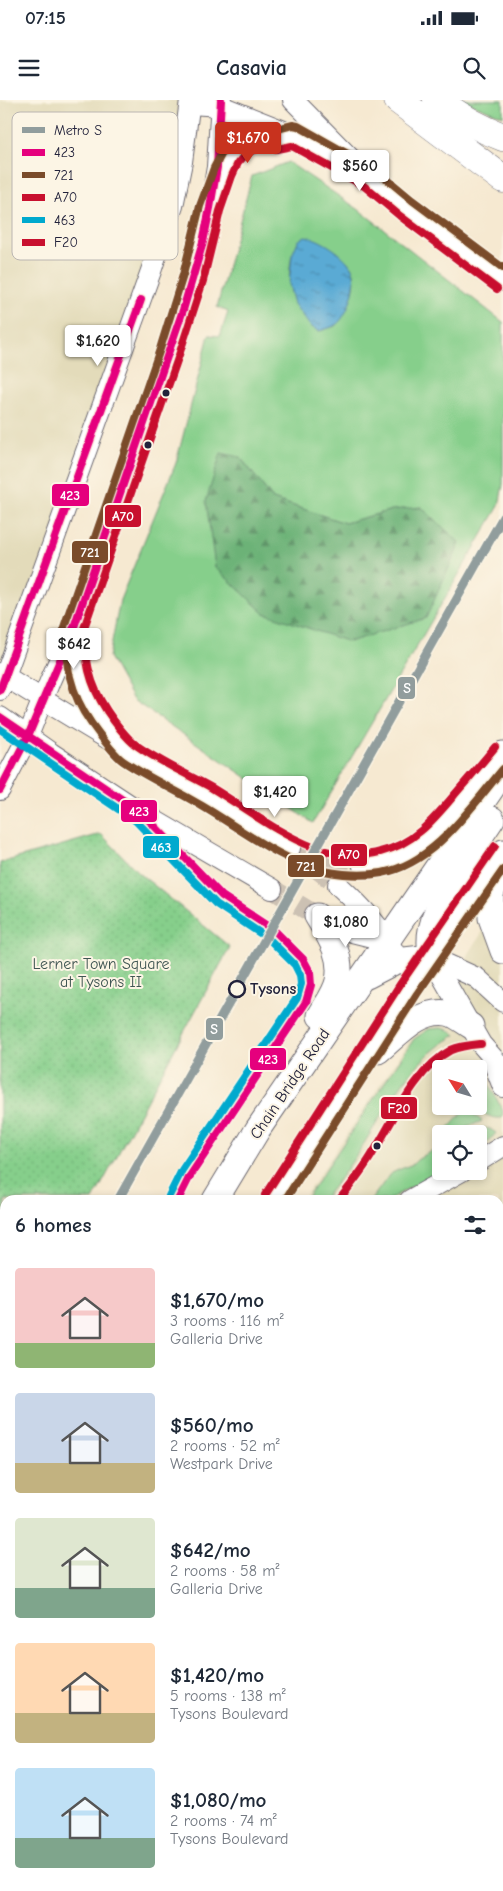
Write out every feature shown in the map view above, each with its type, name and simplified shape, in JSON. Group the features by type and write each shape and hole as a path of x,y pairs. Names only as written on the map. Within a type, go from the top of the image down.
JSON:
{"highway":[{"path":"398,100 503,179"},
{"path":"437,100 483,130 503,137"}],"main road":[{"path":"365,864 380,863 402,856 436,833 503,754"},
{"name":"Chain Bridge Road","path":"218,1195 258,1130 361,980 393,951 503,772"},
{"path":"431,957 430,931 441,902 454,877 503,802"},
{"path":"276,1195 409,988 503,852"},
{"path":"503,864 491,894 491,918 503,951"},
{"path":"393,951 417,936 446,924 463,910"},
{"path":"258,1130 311,1036 338,982 339,960 332,940 317,916"},
{"path":"393,951 431,957"},
{"path":"358,1067 411,1022 432,1014 449,1013 471,1026"}],"street":[{"path":"293,100 370,178 406,208 503,281"},
{"path":"178,182 190,102 221,103 294,135 370,178"},
{"path":"0,790 28,736 74,628 180,318 203,242 210,208 217,167 221,103"},
{"path":"210,208 223,172 238,148 247,142 257,139 266,137 277,139 294,135"},
{"path":"155,260 2,680 43,700 290,848"},
{"path":"74,628 77,669 86,694 99,717 128,752"},
{"path":"0,717 142,813 272,889"},
{"path":"338,884 358,903 393,951 409,988"},
{"path":"317,916 393,951"},
{"path":"431,957 477,978 503,1002"},
{"path":"431,957 441,978 481,1044 498,1064 503,1087"},
{"path":"487,1156 503,1146"},
{"path":"419,1195 446,1180"}],"shaded area":[{"path":"0,100 186,100 178,136 178,112 12,112 12,260 150,260 142,297 0,673"},
{"path":"503,899 503,1195 305,1195 470,952"}],"green space":[{"path":"461,100 503,100 503,116"},
{"path":"288,162 358,209 503,322 503,484 499,506 313,823 133,700 109,657 120,600 176,463 209,335 220,336 228,312 217,307 252,176","holes":["334,250 352,268 355,278 353,293 335,326 319,331 302,315 293,298 289,279 292,255","240,457 273,499 345,523 392,510 264,613"]},
{"path":"221,453 240,457 273,499 345,523 392,510 421,507 460,543 426,618 349,642 264,613 215,567 206,501"},
{"name":"Lerner Town Square at Tysons II","path":"101,834 139,873 230,947 96,1195 0,1195 0,863"},
{"path":"441,1028 451,1031 456,1035 438,1046 423,1060 396,1092 363,1146 327,1195 308,1195 414,1039 429,1029"},
{"path":"488,1083 503,1111 502,1118 488,1115"},
{"path":"460,1115 474,1115 482,1121 472,1125 451,1125"},
{"path":"487,1129 496,1133 487,1143"},
{"path":"432,1151 432,1175 397,1195 375,1195 390,1174 413,1164"}],"water":[{"path":"305,236 318,240 346,259 353,271 354,277 353,292 345,314 335,325 319,331 310,326 294,304 289,284 292,255 298,241"}],"tunnel":[{"path":"290,848 338,885"},
{"path":"290,848 337,863 365,864"},
{"path":"272,889 317,916"}],"metro line":[{"name":"S","path":"121,1195 503,517"}],"transit line":[{"name":"423","path":"0,790 28,736 74,627 183,310 203,242 210,208 217,167 221,100"},
{"name":"721","path":"503,268 412,200 376,170 298,126 293,125 277,129 265,127 242,133 230,142 214,168 200,206 183,275 160,349 64,627 66,653 73,689 91,723 119,758 202,806 279,854 307,866 325,871 354,875 382,873 401,867 419,858 450,832 503,769"},
{"name":"A70","path":"495,747 431,821 403,843 380,852 364,855 337,853 313,847 274,827 212,788 154,757 132,742 110,715 92,681 87,661 84,628 179,355 203,281 220,211 232,176 238,163 245,155 251,151 266,147 277,149 292,146 364,186 400,216 497,289"},
{"name":"423","path":"0,690 141,300"},
{"name":"423","path":"0,717 142,813 222,896 275,931 303,959 310,972 311,985 306,1002 190,1176 180,1195"},
{"name":"463","path":"0,729 136,821 216,904 269,939 295,965 300,975 301,984 297,998 182,1170 170,1195"},
{"name":"A70","path":"265,1195 401,983 495,846"},
{"name":"721","path":"288,1195 417,994 503,870"},
{"name":"F20","path":"343,1195 373,1153 406,1096 427,1069 438,1058 451,1050 481,1044"}],"place":[{"name":"Tysons","path":"237,989"}]}
